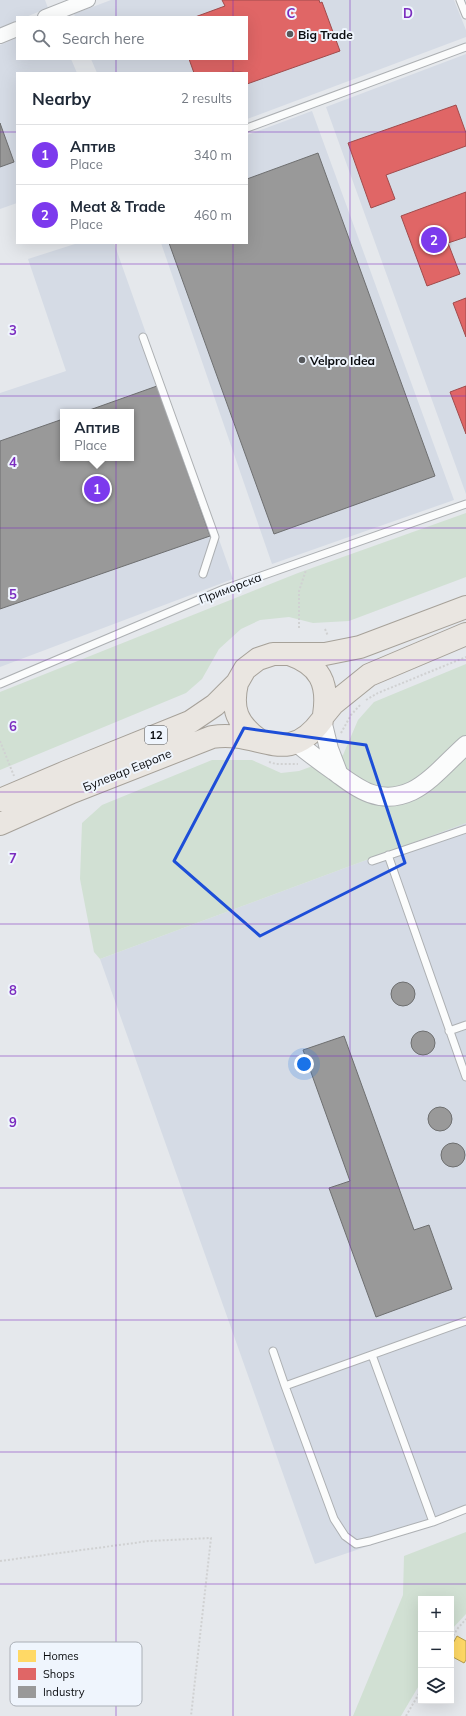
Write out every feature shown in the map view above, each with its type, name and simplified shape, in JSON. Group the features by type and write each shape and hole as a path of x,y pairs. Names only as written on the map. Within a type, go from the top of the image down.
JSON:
{"main road":[{"name":"Булевар Европе","path":"0,800 190,722 215,705 237,683 245,669 258,659 273,654 325,654 360,648 466,607"},
{"path":"297,743 314,730 333,704 369,675 466,634"},
{"name":"Булевар Европе","path":"289,654 303,659 316,670 324,684 327,699 323,717"},
{"name":"Булевар Европе","path":"237,683 234,696 235,709 240,721 248,732 259,740"},
{"name":"Булевар Европе","path":"0,824 72,792 207,739 227,735 259,740 274,745 297,743"}],"street":[{"path":"46,16 56,6 88,0"},
{"path":"0,36 16,29"},
{"path":"323,717 329,749 339,775"},
{"path":"297,743 360,790 377,796 395,796 412,791 427,781 466,745"}],"lane":[{"path":"460,0 466,15"},
{"path":"248,128 466,48"},
{"path":"144,337 215,537 203,574"},
{"name":"Приморска","path":"0,684 210,594 466,504"},
{"path":"372,861 466,829"},
{"path":"388,855 466,1077"},
{"path":"450,1031 466,1025"},
{"path":"286,1386 466,1321"},
{"path":"273,1351 334,1519 345,1536 356,1544 370,1541 433,1522 466,1509"},
{"path":"372,1355 433,1522"}],"path":[{"path":"299,628 299,591 309,559"},
{"path":"0,740 14,777"},
{"path":"0,1561 149,1541 211,1538 191,1716"},
{"path":"454,1635 466,1619"},
{"path":"406,1716 418,1695"}],"highlighted area":[{"path":"244,728 366,745 405,863 260,936 174,861"}],"shaded area":[{"path":"0,0 45,0 48,8 28,16 16,16 16,21 0,28"},
{"path":"111,0 454,0 466,30 466,37 248,119 248,72 97,72 91,60 248,60 248,16 75,16 74,14"},
{"path":"16,38 16,60 71,60 77,72 16,72 16,203 0,209 0,45"},
{"path":"466,54 466,494 326,107"},
{"name":"Velpro Idea","path":"312,111 454,500 272,564 161,244 248,244 248,135"},
{"path":"75,244 114,244 233,579 0,667 0,393 66,371 28,259"},
{"path":"466,823 466,1513 315,1564 100,959"}],"green space":[{"path":"466,513 466,577 349,621 313,623 289,617 260,620 241,629 219,649 202,679 186,693 0,770 0,692 298,573"},
{"path":"466,664 466,823 100,959 94,952 80,879 82,823 102,805 212,760 252,760 281,773 299,771 343,755 358,720 374,702"},
{"path":"466,1532 466,1614 454,1627 454,1596 418,1596 418,1687 401,1716 353,1716 403,1595 404,1556"}],"building: Homes":[{"path":"457,1636 466,1641 466,1660 464,1663 454,1658 454,1642"}],"building: Shops":[{"name":"Big Trade","path":"222,0 319,0 320,3 322,2 340,51 248,84 248,72 194,72 189,60 248,60 248,16 198,16 225,6"},
{"path":"456,105 466,133 466,146 386,175 395,199 371,208 348,143"},
{"path":"466,192 466,237 448,243 460,274 427,286 401,216"},
{"path":"466,298 466,337 453,303"},
{"path":"466,386 466,434 450,392"}],"building: Industry":[{"path":"0,123 14,162 0,167"},
{"name":"Velpro Idea","path":"318,153 435,476 274,534 169,244 248,244 248,179"},
{"path":"157,386 210,536 0,609 0,441 60,420 60,461 134,461 134,409 92,409"},
{"path":"403,982 412,985 415,994 412,1003 403,1006 394,1003 391,994 394,985"},
{"path":"423,1031 432,1034 435,1043 432,1052 423,1055 414,1052 411,1043 414,1034"},
{"path":"344,1036 414,1230 429,1225 452,1289 376,1317 329,1188 350,1181 303,1050"},
{"path":"440,1107 449,1110 452,1119 449,1128 440,1131 431,1128 428,1119 431,1110"},
{"path":"453,1143 462,1146 465,1155 462,1164 453,1167 444,1164 441,1155 444,1146"}],"place":[{"name":"Big Trade","path":"290,34"},
{"name":"Meat & Trade","path":"434,240"},
{"name":"Velpro Idea","path":"302,360"},
{"name":"Аптив","path":"97,489"}]}
